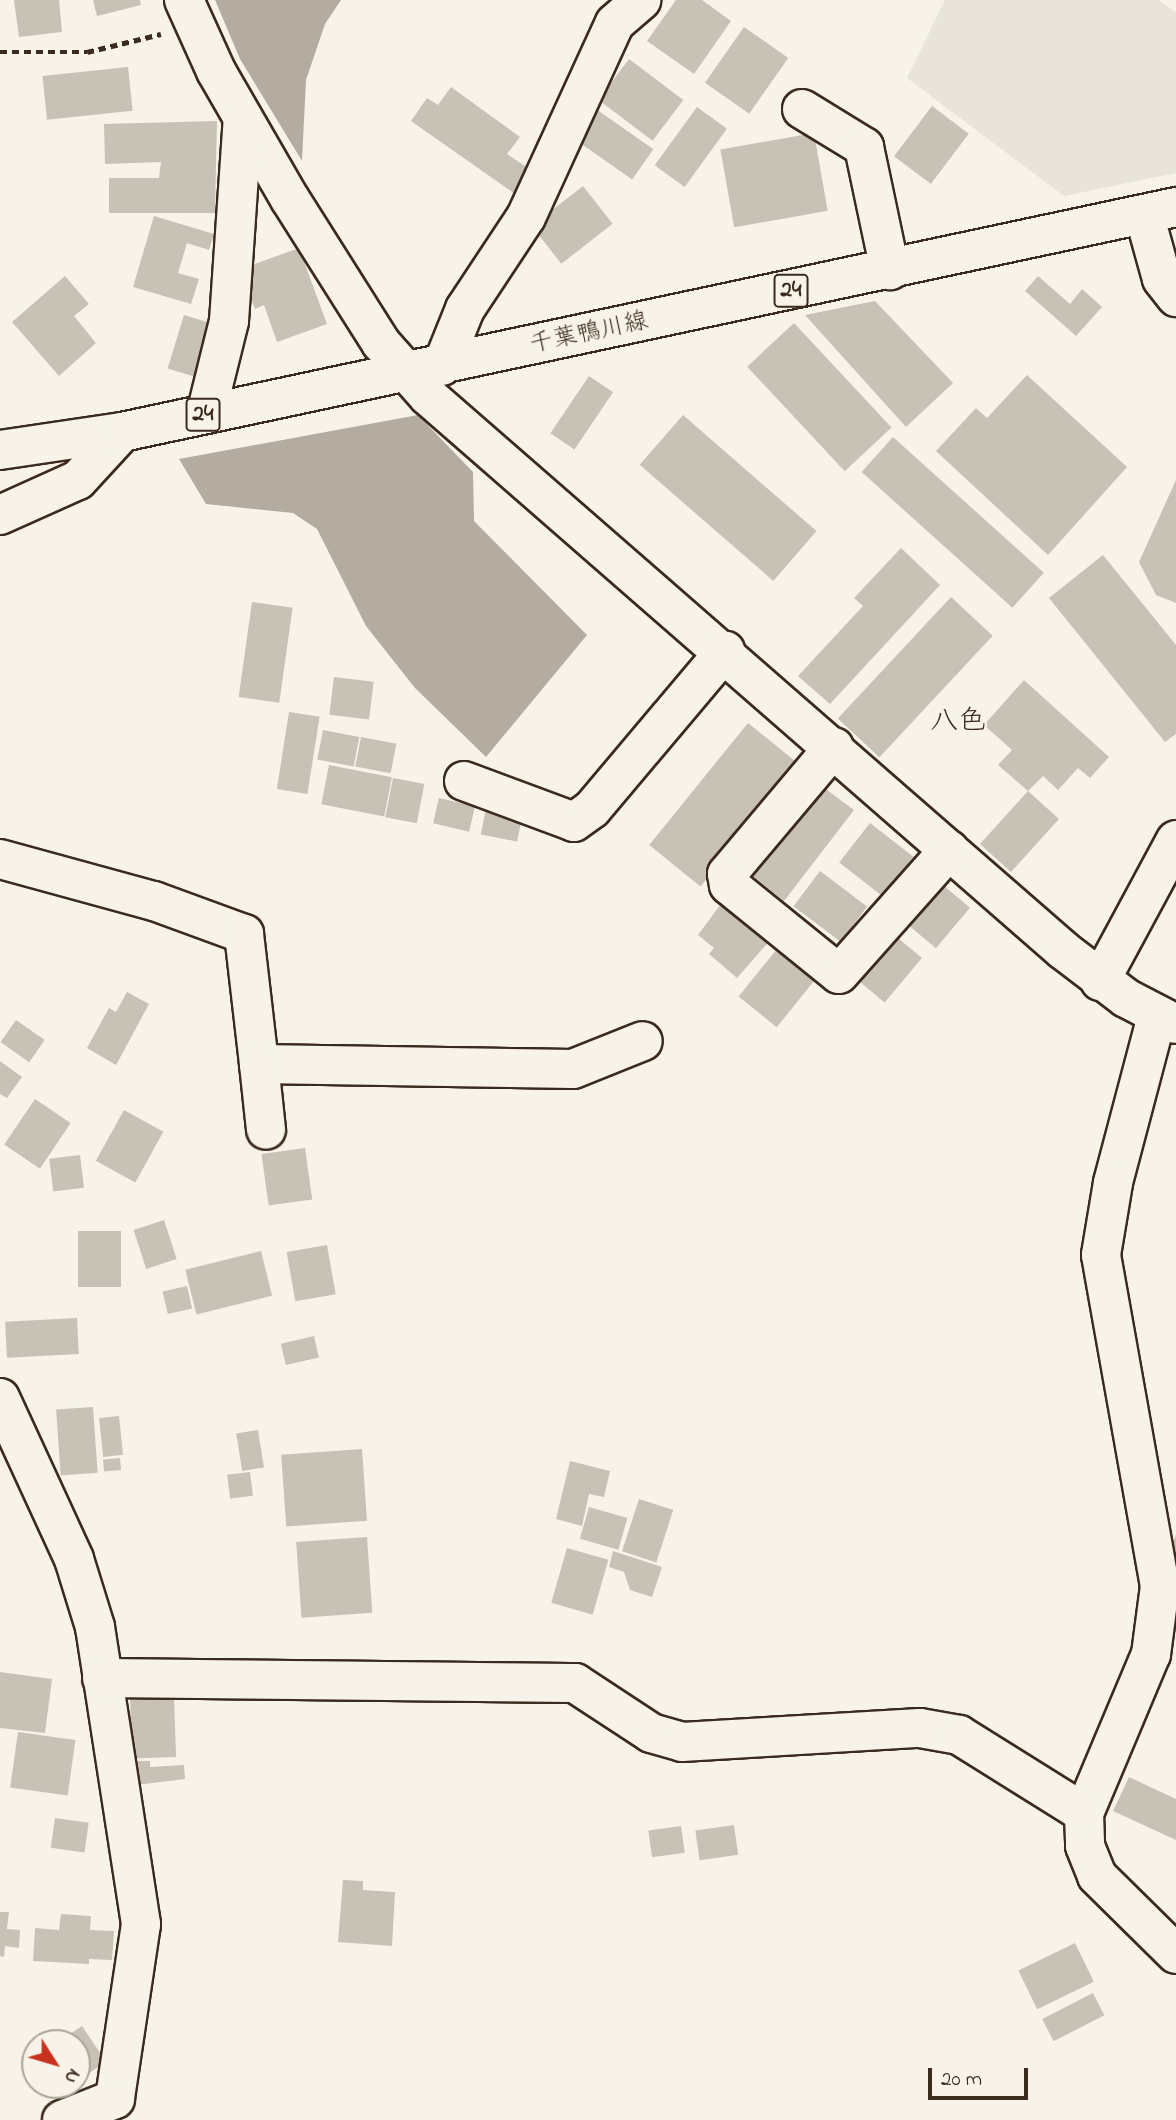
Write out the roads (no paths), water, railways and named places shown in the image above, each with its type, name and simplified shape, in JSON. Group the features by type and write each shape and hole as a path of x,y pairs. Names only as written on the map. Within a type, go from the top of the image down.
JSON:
{"street":[{"path":"442,366 466,309 526,217 615,23 642,0"},
{"path":"190,13 243,118 382,343 405,371 527,483 725,651 1100,981 1166,1020 1113,1183 1101,1255 1168,1588 1151,1654 1084,1813 1085,1846 1097,1877 1176,1954"},
{"path":"802,109 863,146 890,270"},
{"path":"206,414 229,321 243,118"},
{"path":"1160,210 1162,279 1176,298"},
{"name":"千葉鴨川線","path":"0,450 122,432 405,371 442,366 1160,210"},
{"path":"0,515 78,480 122,432"},
{"path":"464,781 574,822 592,809 725,651"},
{"path":"834,747 727,874 729,885 839,974 949,850"},
{"path":"1100,981 1176,840"},
{"path":"0,859 153,901 244,934 266,1130"},
{"path":"259,1064 573,1069 643,1041"},
{"path":"0,1398 74,1559 95,1627 141,1924 115,2099 62,2120"},
{"path":"102,1678 575,1683 651,1733 682,1742 920,1728 959,1735 1084,1813"}],"district":[{"name":"八色","path":"958,723"}]}
